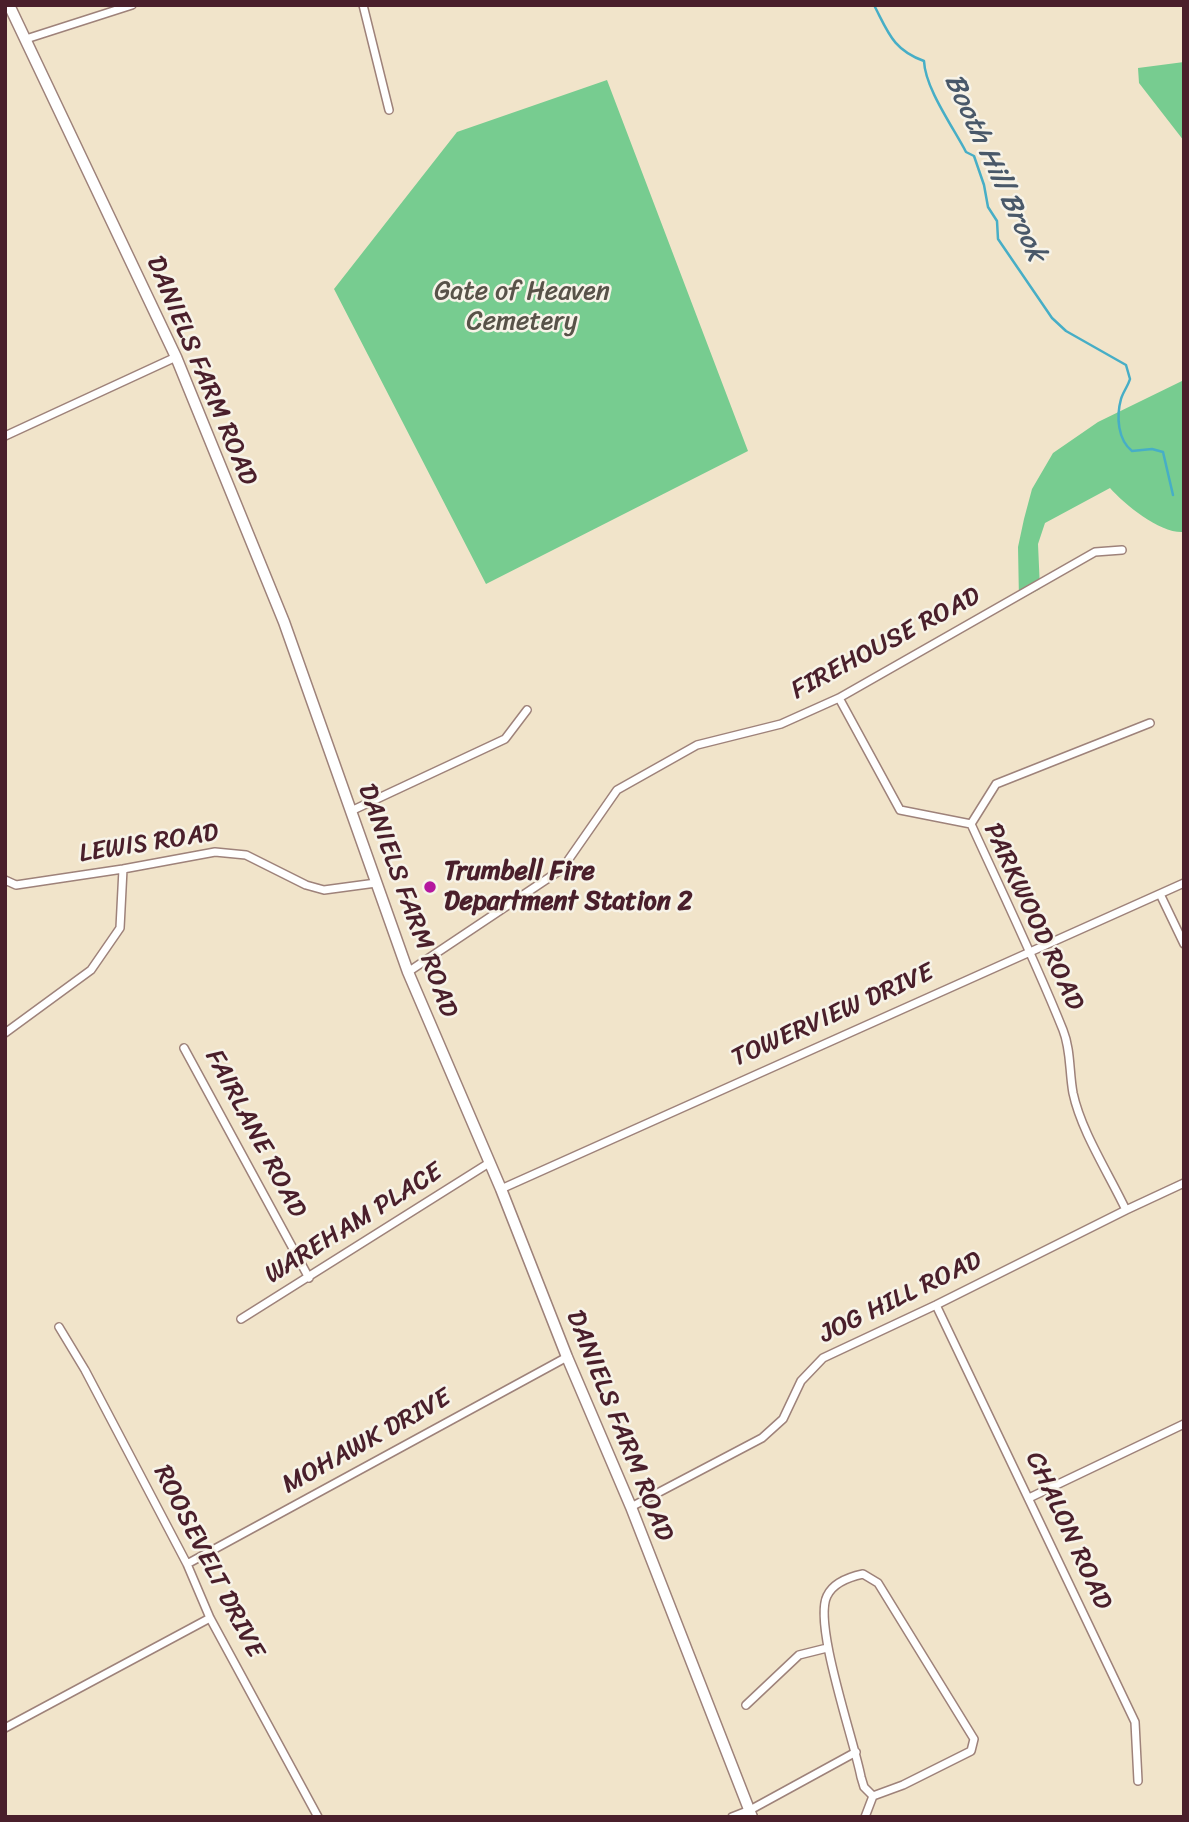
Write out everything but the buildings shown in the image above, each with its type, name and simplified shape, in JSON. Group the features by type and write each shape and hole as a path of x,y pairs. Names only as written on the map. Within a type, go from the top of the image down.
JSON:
{"main road":[{"name":"DANIELS FARM ROAD","path":"9,5 176,357 284,622 408,972 501,1189 567,1357 631,1507 751,1813"}],"street":[{"path":"26,39 132,5"},
{"path":"363,5 389,110"},
{"path":"5,436 176,357"},
{"name":"FIREHOUSE ROAD","path":"408,972 562,869 617,790 697,745 781,724 839,698 1095,552 1122,550"},
{"name":"PARKWOOD ROAD","path":"839,698 900,810 971,824 1064,1033 1071,1062 1073,1093 1086,1128 1126,1210"},
{"path":"351,811 505,739 527,710"},
{"path":"971,824 996,784 1150,723"},
{"name":"LEWIS ROAD","path":"5,880 16,885 215,852 230,852 246,855 285,876 324,890 376,883"},
{"path":"5,1033 91,970 120,928 123,869"},
{"name":"TOWERVIEW DRIVE","path":"501,1189 1029,950 1184,883"},
{"path":"1160,894 1184,944"},
{"name":"FAIRLANE ROAD","path":"184,1048 309,1278"},
{"name":"WAREHAM PLACE","path":"242,1319 489,1163"},
{"name":"JOG HILL ROAD","path":"631,1507 762,1438 783,1419 801,1381 823,1358 936,1306 1184,1183"},
{"name":"CHALON ROAD","path":"936,1306 1135,1723 1138,1781"},
{"name":"ROOSEVELT DRIVE","path":"59,1327 85,1370 187,1564 210,1618 318,1817"},
{"name":"MOHAWK DRIVE","path":"187,1564 567,1357"},
{"path":"1029,1498 1184,1424"},
{"path":"864,1817 873,1796 903,1785 971,1751 974,1739 878,1583 863,1574 846,1577 827,1595 822,1620 864,1787 873,1796"},
{"path":"5,1728 210,1618"},
{"path":"746,1705 799,1656 827,1648"},
{"path":"732,1817 751,1813 856,1752"}],"green space":[{"path":"1184,62 1184,141 1139,83 1138,68"},
{"name":"Gate of Heaven Cemetery","path":"607,80 748,451 486,584 334,289 457,132"},
{"path":"1184,380 1184,532 1154,523 1134,510 1110,488 1045,523 1038,544 1040,589 1019,600 1018,547 1024,519 1032,489 1053,453 1098,422"}],"waterway":[{"name":"Booth Hill Brook","path":"874,5 898,46 924,61 929,83 940,107 966,152 974,156 988,207 997,221 998,239 1052,318 1066,331 1126,365 1130,379 1119,406 1121,434 1132,451 1152,449 1163,452 1173,495"}],"place":[{"name":"Trumbell Fire Department Station 2","path":"430,887"}]}
